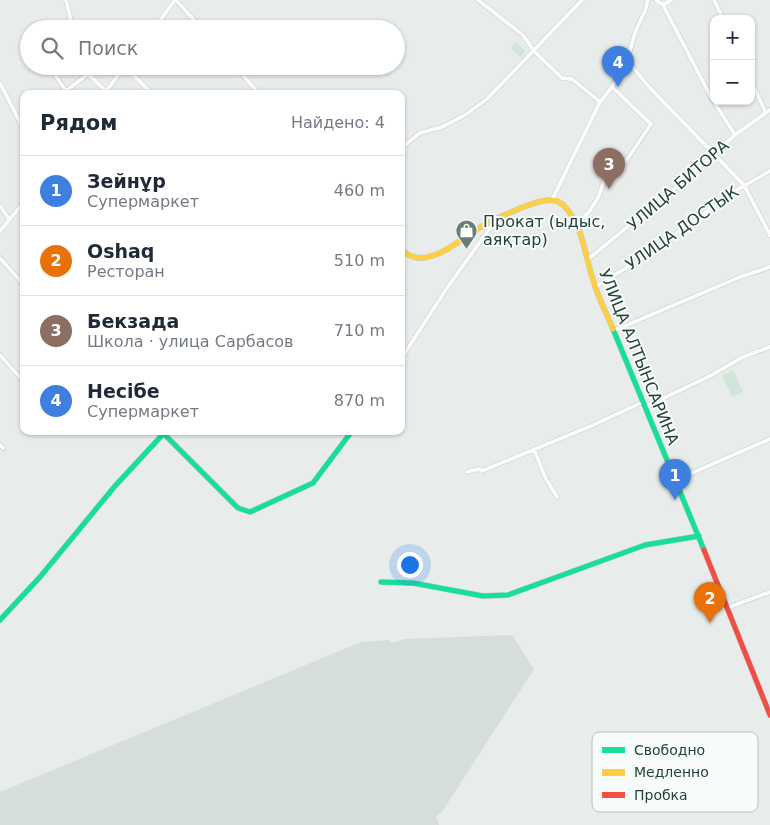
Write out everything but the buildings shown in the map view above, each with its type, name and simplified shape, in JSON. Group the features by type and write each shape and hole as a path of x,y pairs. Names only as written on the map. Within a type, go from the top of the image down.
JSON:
{"street":[{"path":"66,0 70,20"},
{"path":"161,20 176,0 194,20"},
{"path":"478,0 522,35 534,51 562,78 572,79 600,102"},
{"path":"405,145 420,133 466,115 487,99 582,0"},
{"path":"405,254 415,258 428,257 496,220 543,201 552,200 600,102 612,88 626,60 648,0"},
{"path":"656,0 663,5 711,98 735,135"},
{"path":"663,5 671,0"},
{"path":"714,0 721,15"},
{"path":"626,60 649,88 744,186 770,234"},
{"path":"55,75 65,90"},
{"path":"68,90 87,75"},
{"path":"89,75 102,90"},
{"path":"107,90 118,75"},
{"path":"134,75 148,90"},
{"path":"243,75 256,90"},
{"path":"0,83 20,122"},
{"path":"576,224 589,212 598,198 604,181 626,161 651,124 612,88"},
{"path":"755,88 768,111"},
{"name":"УЛИЦА БИТОРА","path":"587,260 619,235 735,135 768,111"},
{"name":"УЛИЦА ДОСТЫК","path":"595,287 640,260 744,186 770,171"},
{"name":"УЛИЦА АЛТЫНСАРИНА","path":"552,200 561,202 567,207 576,224 595,287 699,536 770,715"},
{"path":"0,206 9,219"},
{"path":"0,232 20,207"},
{"path":"405,350 496,220"},
{"path":"0,258 20,280"},
{"path":"613,331 740,277 770,267"},
{"path":"467,472 479,469 482,471 710,376 743,357 770,347"},
{"path":"0,355 20,378"},
{"path":"0,620 40,578 115,486 161,435"},
{"path":"167,435 227,497 244,511 250,512 313,483 349,435"},
{"path":"676,480 770,439"},
{"path":"534,449 545,477 557,497"},
{"path":"381,582 413,583 496,597 508,595 644,545 699,536"},
{"path":"727,608 770,592"}],"shaded area":[{"path":"512,635 534,669 442,812 436,817 439,825 0,825 0,792 361,642 389,640 391,643 405,639"}],"green space":[{"path":"516,42 526,52 520,57 510,48"},
{"path":"733,370 743,392 732,397 722,375"}],"traffic: fast":[{"path":"613,329 704,550"},
{"path":"0,620 40,577 115,486 162,435"},
{"path":"165,435 238,508 250,512 313,483 349,435"},
{"path":"381,582 413,583 483,596 508,595 645,545 699,536"}],"traffic: slow":[{"path":"405,253 422,258 430,257 445,251 479,228 514,211 534,203 550,200 557,201 566,208 577,225 595,286 613,329"}],"traffic: jam":[{"path":"704,550 770,715"}],"place":[{"name":"Несібе","path":"618,87"},
{"name":"Бекзада","path":"609,189"},
{"name":"Прокат (ыдыс, аяқтар)","path":"467,249"},
{"name":"Зейнұр","path":"675,500"},
{"name":"Oshaq","path":"710,623"}]}
